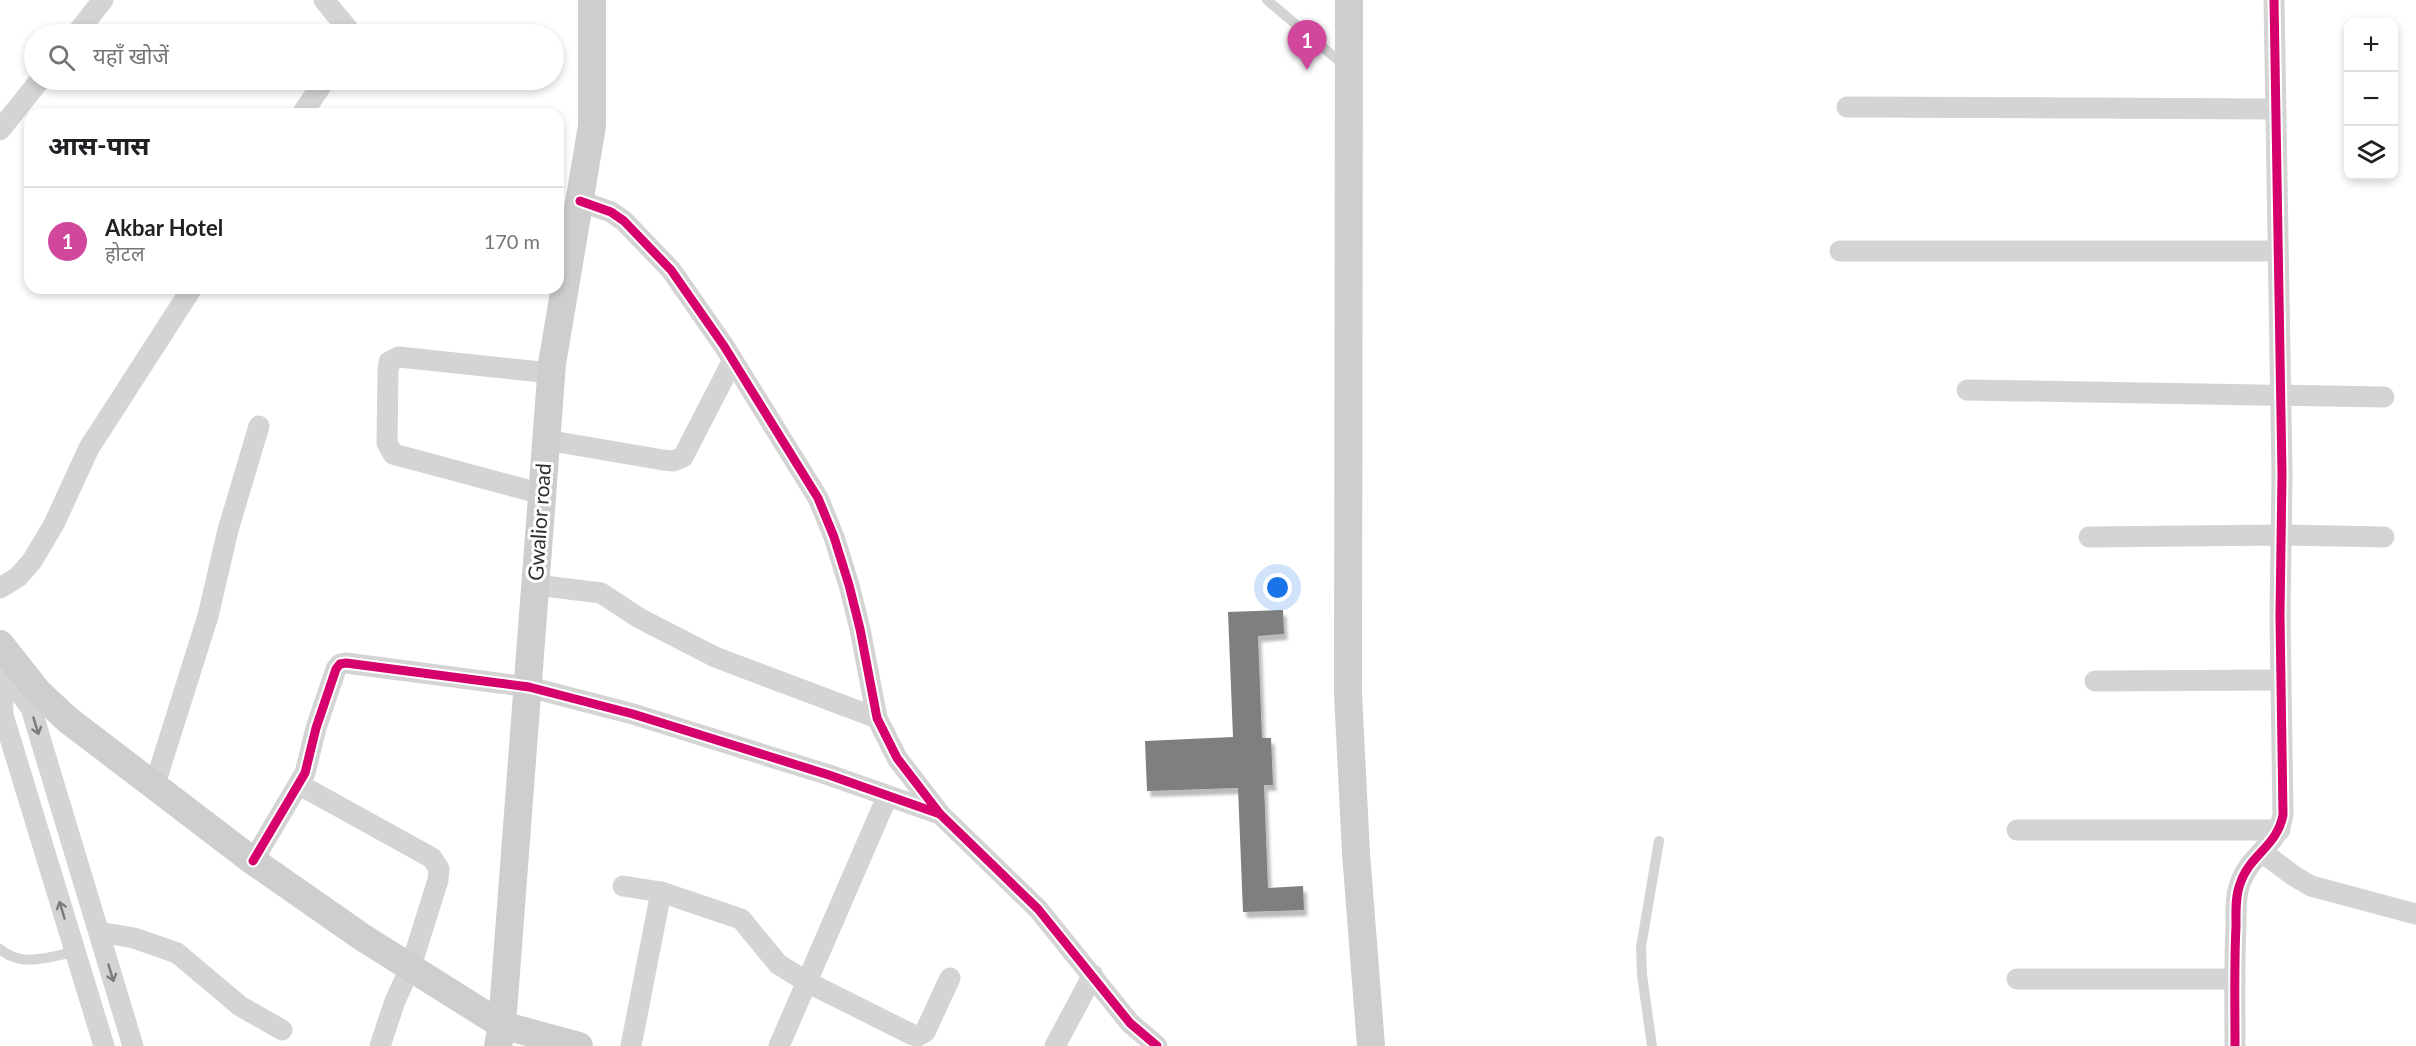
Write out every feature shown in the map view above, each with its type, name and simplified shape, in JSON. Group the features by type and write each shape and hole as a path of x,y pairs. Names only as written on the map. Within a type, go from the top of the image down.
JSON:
{"main road":[{"name":"Gwalior road","path":"500,1036 529,687 551,373 592,126 592,0"},
{"path":"1349,0 1347,68 1348,694 1356,854 1371,1046"},
{"path":"1,657 68,720 154,787 253,861 362,937 411,966 500,1036 579,1046"}],"street":[{"path":"84,24 103,0"},
{"path":"324,0 344,24"},
{"path":"2235,1046 2238,887 2243,874 2280,830 2283,815 2274,0"},
{"path":"0,130 32,90"},
{"path":"306,108 318,90"},
{"path":"1847,107 2275,109"},
{"path":"580,201 611,212 631,228 671,270 733,360 818,498 834,537 860,629 877,718 897,758 940,814 1038,909 1130,1023 1157,1046"},
{"path":"1840,251 2277,251"},
{"path":"0,588 18,577 32,561 54,524 89,448 188,294"},
{"path":"543,494 393,454 387,443 388,371 389,362 399,357 551,373"},
{"path":"546,440 663,460 673,461 683,457 733,360"},
{"path":"1967,390 2384,397"},
{"path":"154,787 208,616 228,530 259,426"},
{"path":"2089,537 2281,535 2384,537"},
{"path":"536,585 601,593 639,618 715,657 877,718"},
{"path":"1,657 31,708 133,1046"},
{"path":"1,657 3,715 104,1046"},
{"path":"253,861 300,785 316,728 340,664 346,663 529,687 643,717 818,772 940,814"},
{"path":"2095,681 2280,680"},
{"path":"300,785 436,862 439,869 438,880 411,966 395,1001 380,1046"},
{"path":"780,1046 887,797"},
{"path":"2017,830 2280,830"},
{"path":"2262,852 2311,886 2416,914"},
{"path":"623,886 661,892 741,919 749,927 754,938 778,964 807,982 883,1021 918,1036 925,1032 950,978"},
{"path":"631,1046 661,892"},
{"path":"99,932 134,938 177,953 247,1011 282,1030"},
{"path":"1055,1046 1093,975"},
{"path":"2017,979 2235,979"}],"lane":[{"path":"1267,0 1347,68"},
{"path":"1652,1046 1642,975 1641,947 1659,841"},
{"path":"0,949 11,958 23,960 74,952"}],"building":[{"path":"1283,610 1284,634 1258,636 1262,738 1271,738 1273,785 1264,785 1268,888 1303,886 1304,910 1243,912 1238,788 1147,791 1145,741 1233,737 1228,612"}],"cycle path":[{"path":"2235,1046 2237,894 2244,874 2275,835 2283,815 2280,616 2282,474 2274,0"},
{"path":"580,201 611,212 624,221 671,270 724,346 818,498 834,537 849,585 877,718 897,758 940,814 1038,909 1130,1023 1157,1046"},
{"path":"253,861 305,773 316,728 336,669 340,664 346,663 529,687 633,714 829,775 940,814"}],"place":[{"name":"Akbar Hotel","path":"1307,70"}]}
